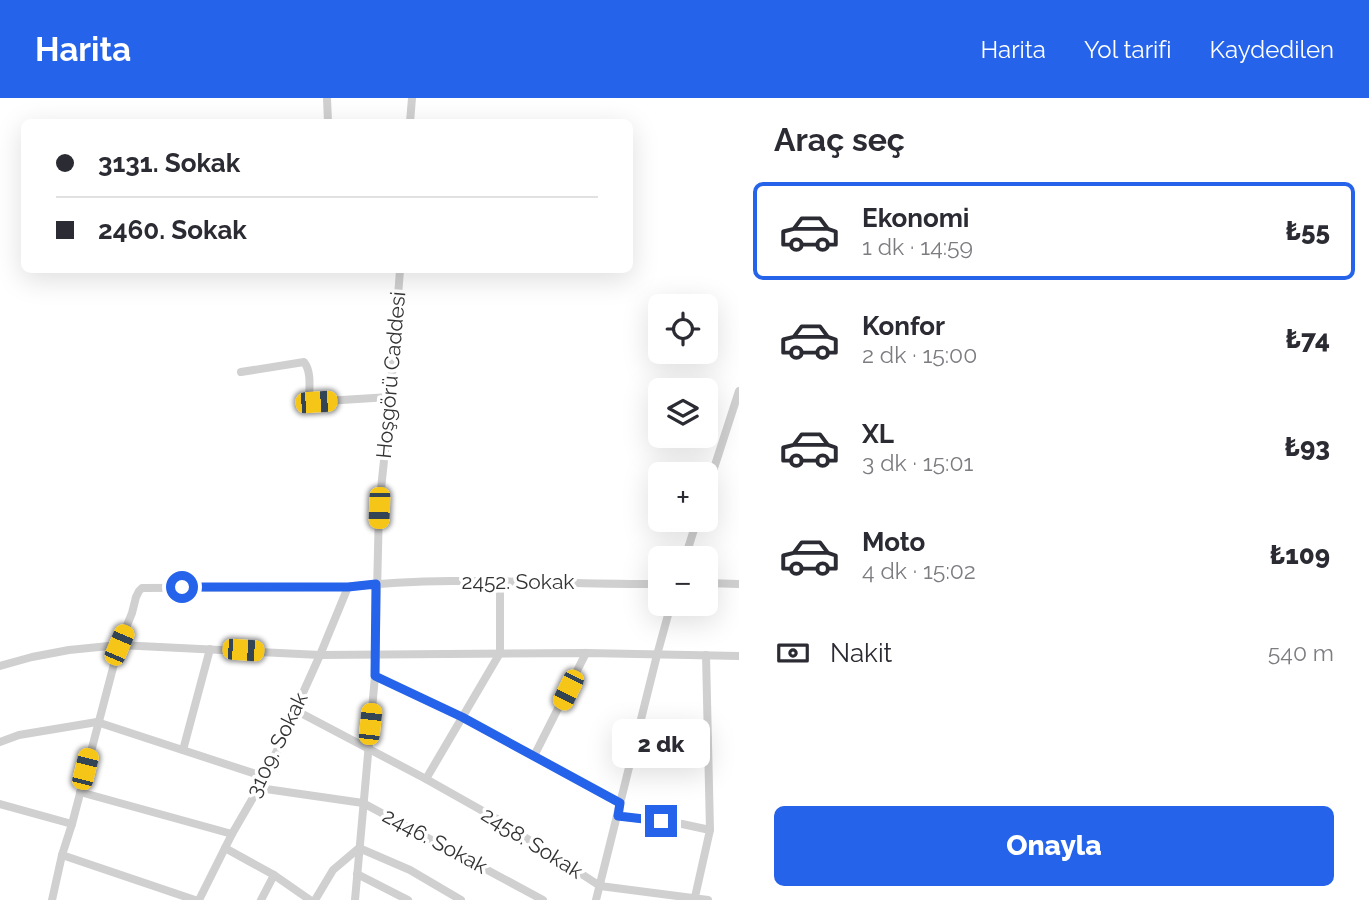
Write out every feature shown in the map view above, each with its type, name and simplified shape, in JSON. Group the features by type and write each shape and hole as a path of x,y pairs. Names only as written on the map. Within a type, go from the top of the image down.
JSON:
{"street":[{"path":"327,98 328,119"},
{"path":"410,119 412,98"},
{"name":"Hoşgörü Caddesi","path":"355,900 375,676 379,508 400,273"},
{"path":"241,372 304,362 310,381 309,402 390,397"},
{"path":"716,462 739,391"},
{"path":"426,779 500,653 500,580"},
{"name":"2452. Sokak","path":"119,645 136,597 142,588 348,587 500,580 648,584"},
{"path":"718,583 739,584"},
{"name":"3109. Sokak","path":"197,900 265,777 348,587"},
{"path":"596,900 668,616"},
{"path":"55,899 62,855 119,645"},
{"path":"0,666 69,650 119,645 320,655 586,653 739,656"},
{"path":"183,750 210,649"},
{"path":"534,756 586,653"},
{"path":"695,897 710,830 706,656"},
{"path":"375,676 462,717 620,803"},
{"name":"2458. Sokak","path":"295,710 497,819 600,886 708,900"},
{"path":"0,742 19,735 97,722 265,777"},
{"path":"637,740 708,739"},
{"name":"2446. Sokak","path":"259,788 363,803 544,900"},
{"path":"80,792 232,834"},
{"path":"0,804 72,824"},
{"path":"618,816 710,830"},
{"path":"225,848 312,900 333,870 359,848 410,870 461,900"},
{"path":"62,855 197,900"},
{"path":"357,874 408,900"},
{"path":"261,900 274,876"}],"route":[{"path":"182,587 348,587 376,584 375,676 462,717 620,803 618,816 661,821"}]}
